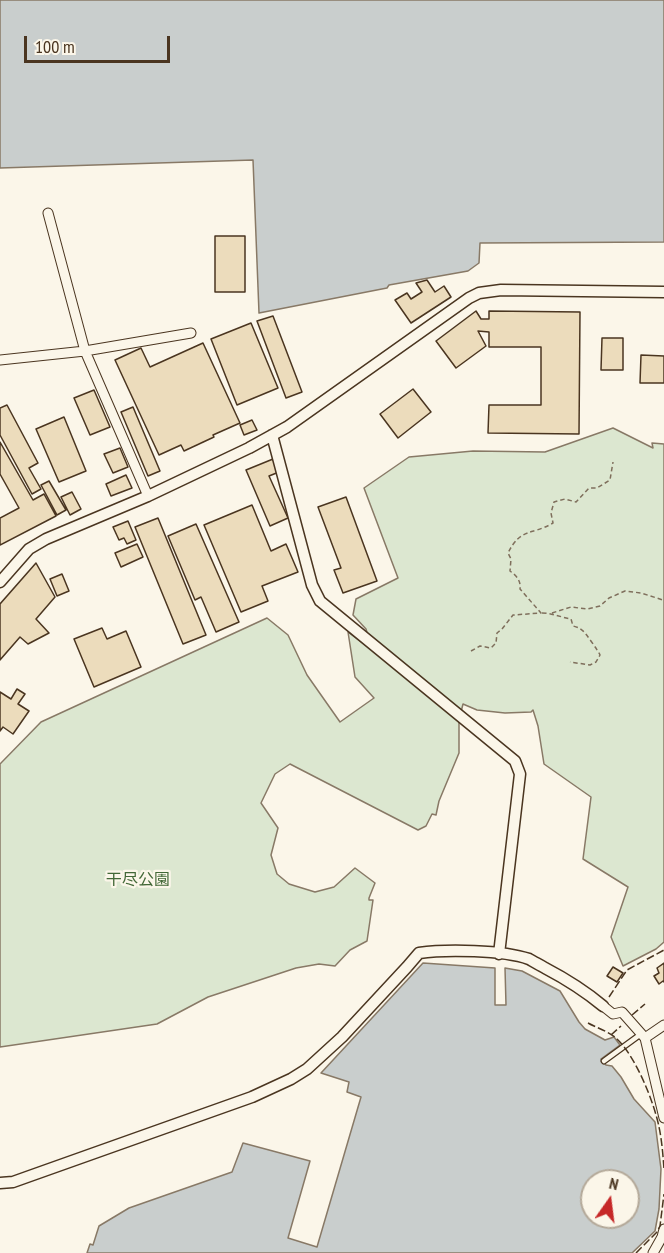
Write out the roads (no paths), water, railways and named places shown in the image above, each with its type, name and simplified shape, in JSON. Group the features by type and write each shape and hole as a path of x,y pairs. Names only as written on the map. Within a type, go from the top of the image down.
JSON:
{"street":[{"path":"48,213 85,351 148,496"},
{"path":"0,582 29,549 46,539 148,496 273,435 479,293 501,290 664,292"},
{"path":"0,360 85,351 191,333"},
{"path":"273,435 312,585 320,601 515,761 520,774 499,954"},
{"path":"0,1183 13,1182 241,1101 291,1079 307,1069 342,1037 419,952 499,954 528,959 585,991 613,1014 622,1012 643,1036 662,1098 664,1118"},
{"path":"643,1036 664,1025"},
{"path":"653,1253 663,1234"}],"lane":[{"path":"604,1061 643,1036"}],"park label":[{"name":"干尽公園","path":"138,880"}]}
